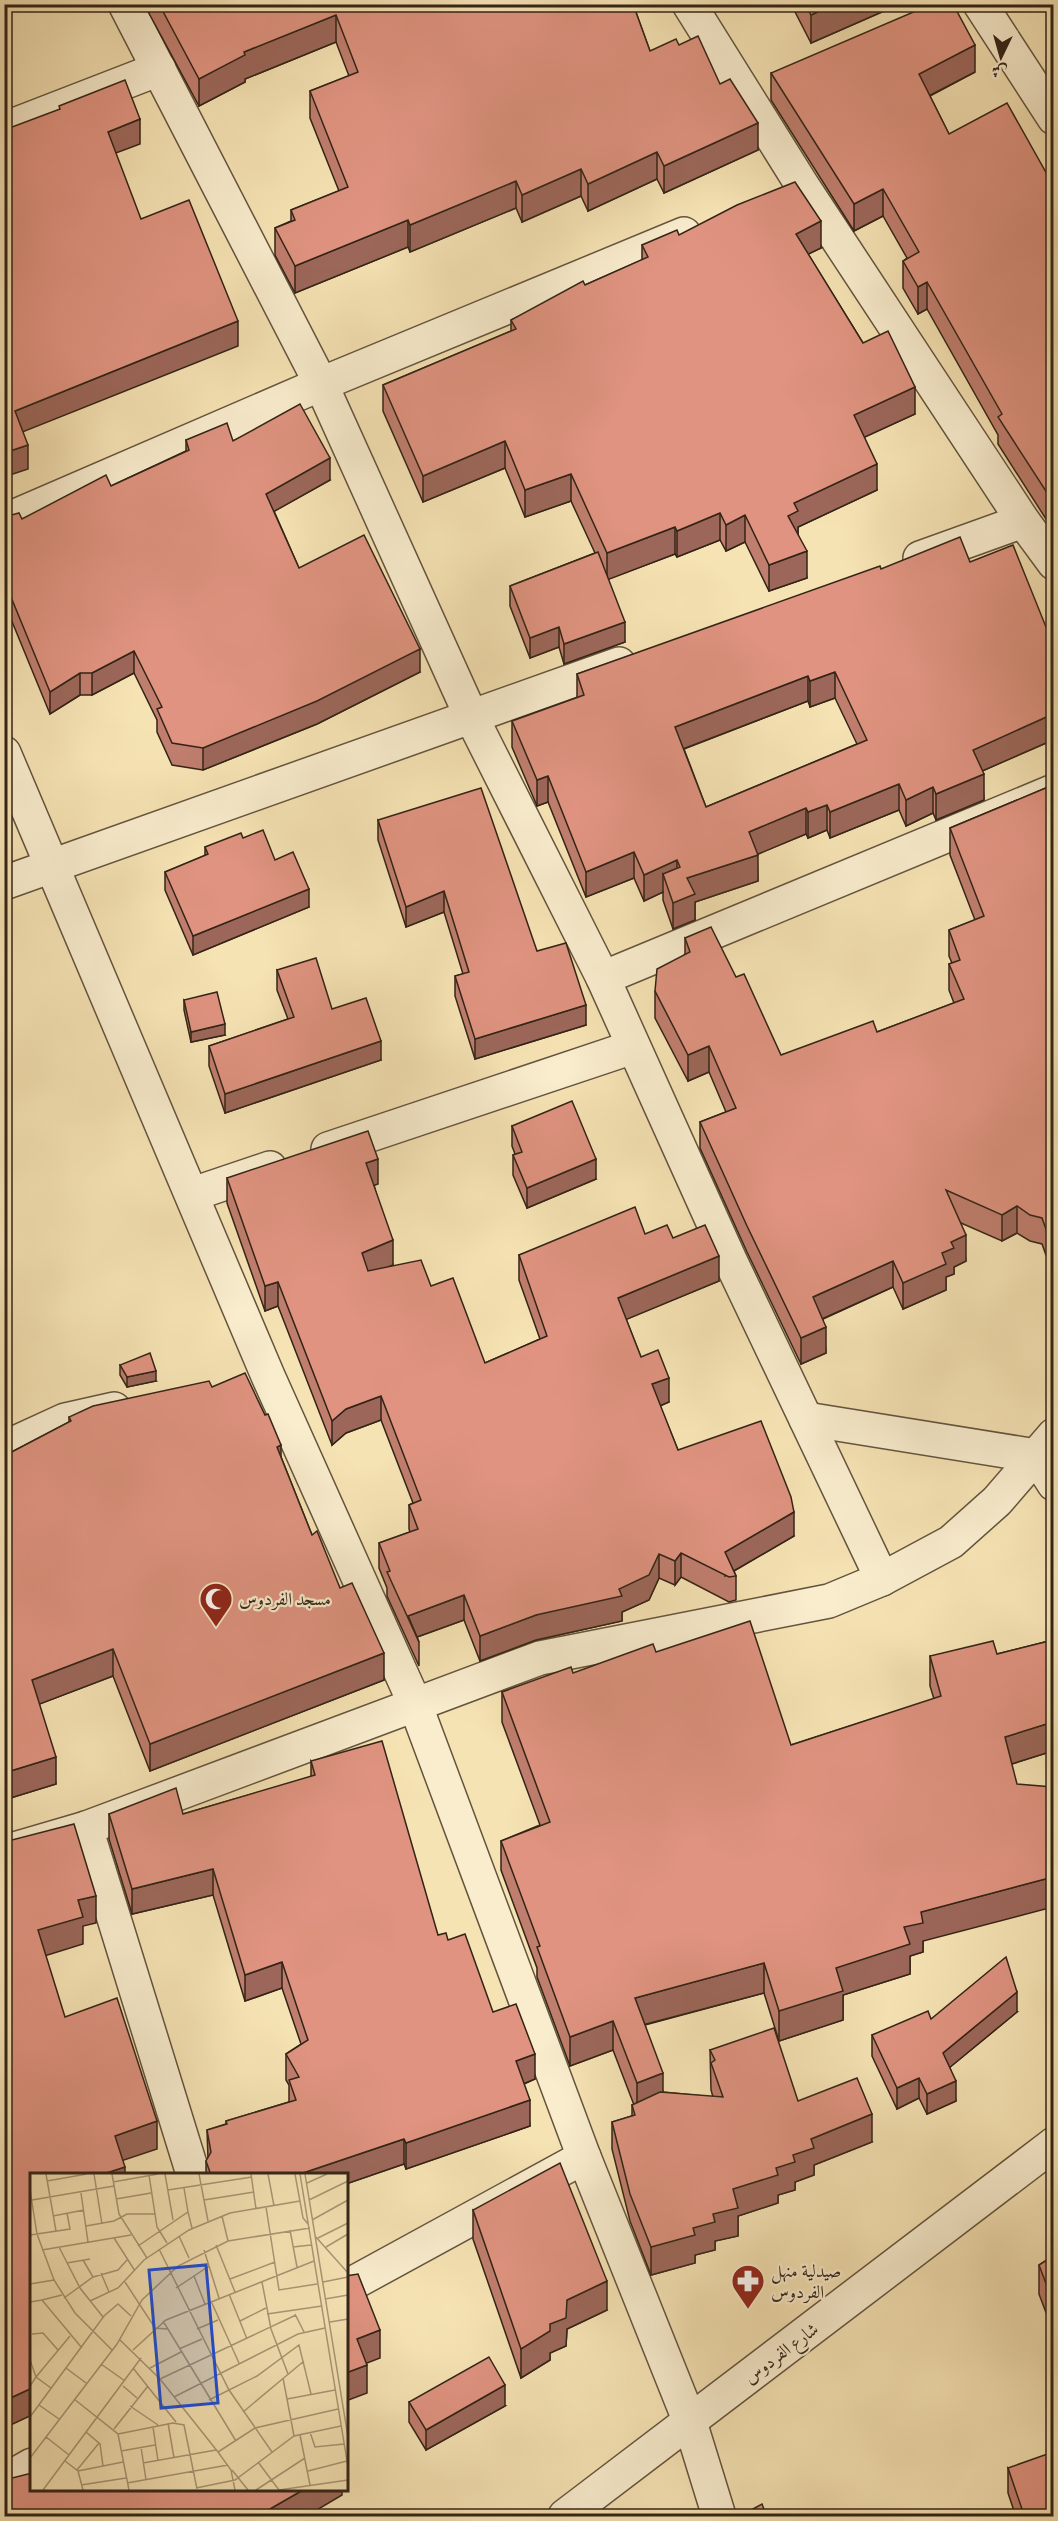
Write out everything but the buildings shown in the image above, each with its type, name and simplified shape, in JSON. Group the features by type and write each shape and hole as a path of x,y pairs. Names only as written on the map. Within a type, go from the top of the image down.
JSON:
{"street":[{"path":"125,4 321,384 471,716 603,978 882,1580"},
{"path":"689,4 756,86 802,185 1053,563"},
{"path":"980,4 1053,118"},
{"path":"4,129 159,69"},
{"path":"769,198 802,185"},
{"path":"4,521 321,384 714,221"},
{"path":"888,569 1023,521"},
{"path":"4,883 651,652"},
{"path":"4,753 53,864 268,1376 415,1704 584,2157 690,2422 719,2517"},
{"path":"603,978 1053,791"},
{"path":"192,1194 633,1047"},
{"path":"234,1383 268,1376"},
{"path":"4,1448 65,1420 144,1402"},
{"path":"806,1419 1044,1445"},
{"path":"1044,1445 1053,1484"},
{"path":"4,1852 86,1828 540,1659 829,1600 882,1580 951,1542 997,1501 1044,1445"},
{"path":"86,1828 192,2173"},
{"name":"شارع الفردوس","path":"565,2517 1053,2144"},
{"path":"348,2286 584,2157"},
{"path":"4,2481 30,2466"}],"place":[{"name":"مسجد الفردوس","path":"216,1628"},
{"name":"صيدلية منهل الفردوس","path":"748,2310"}]}
